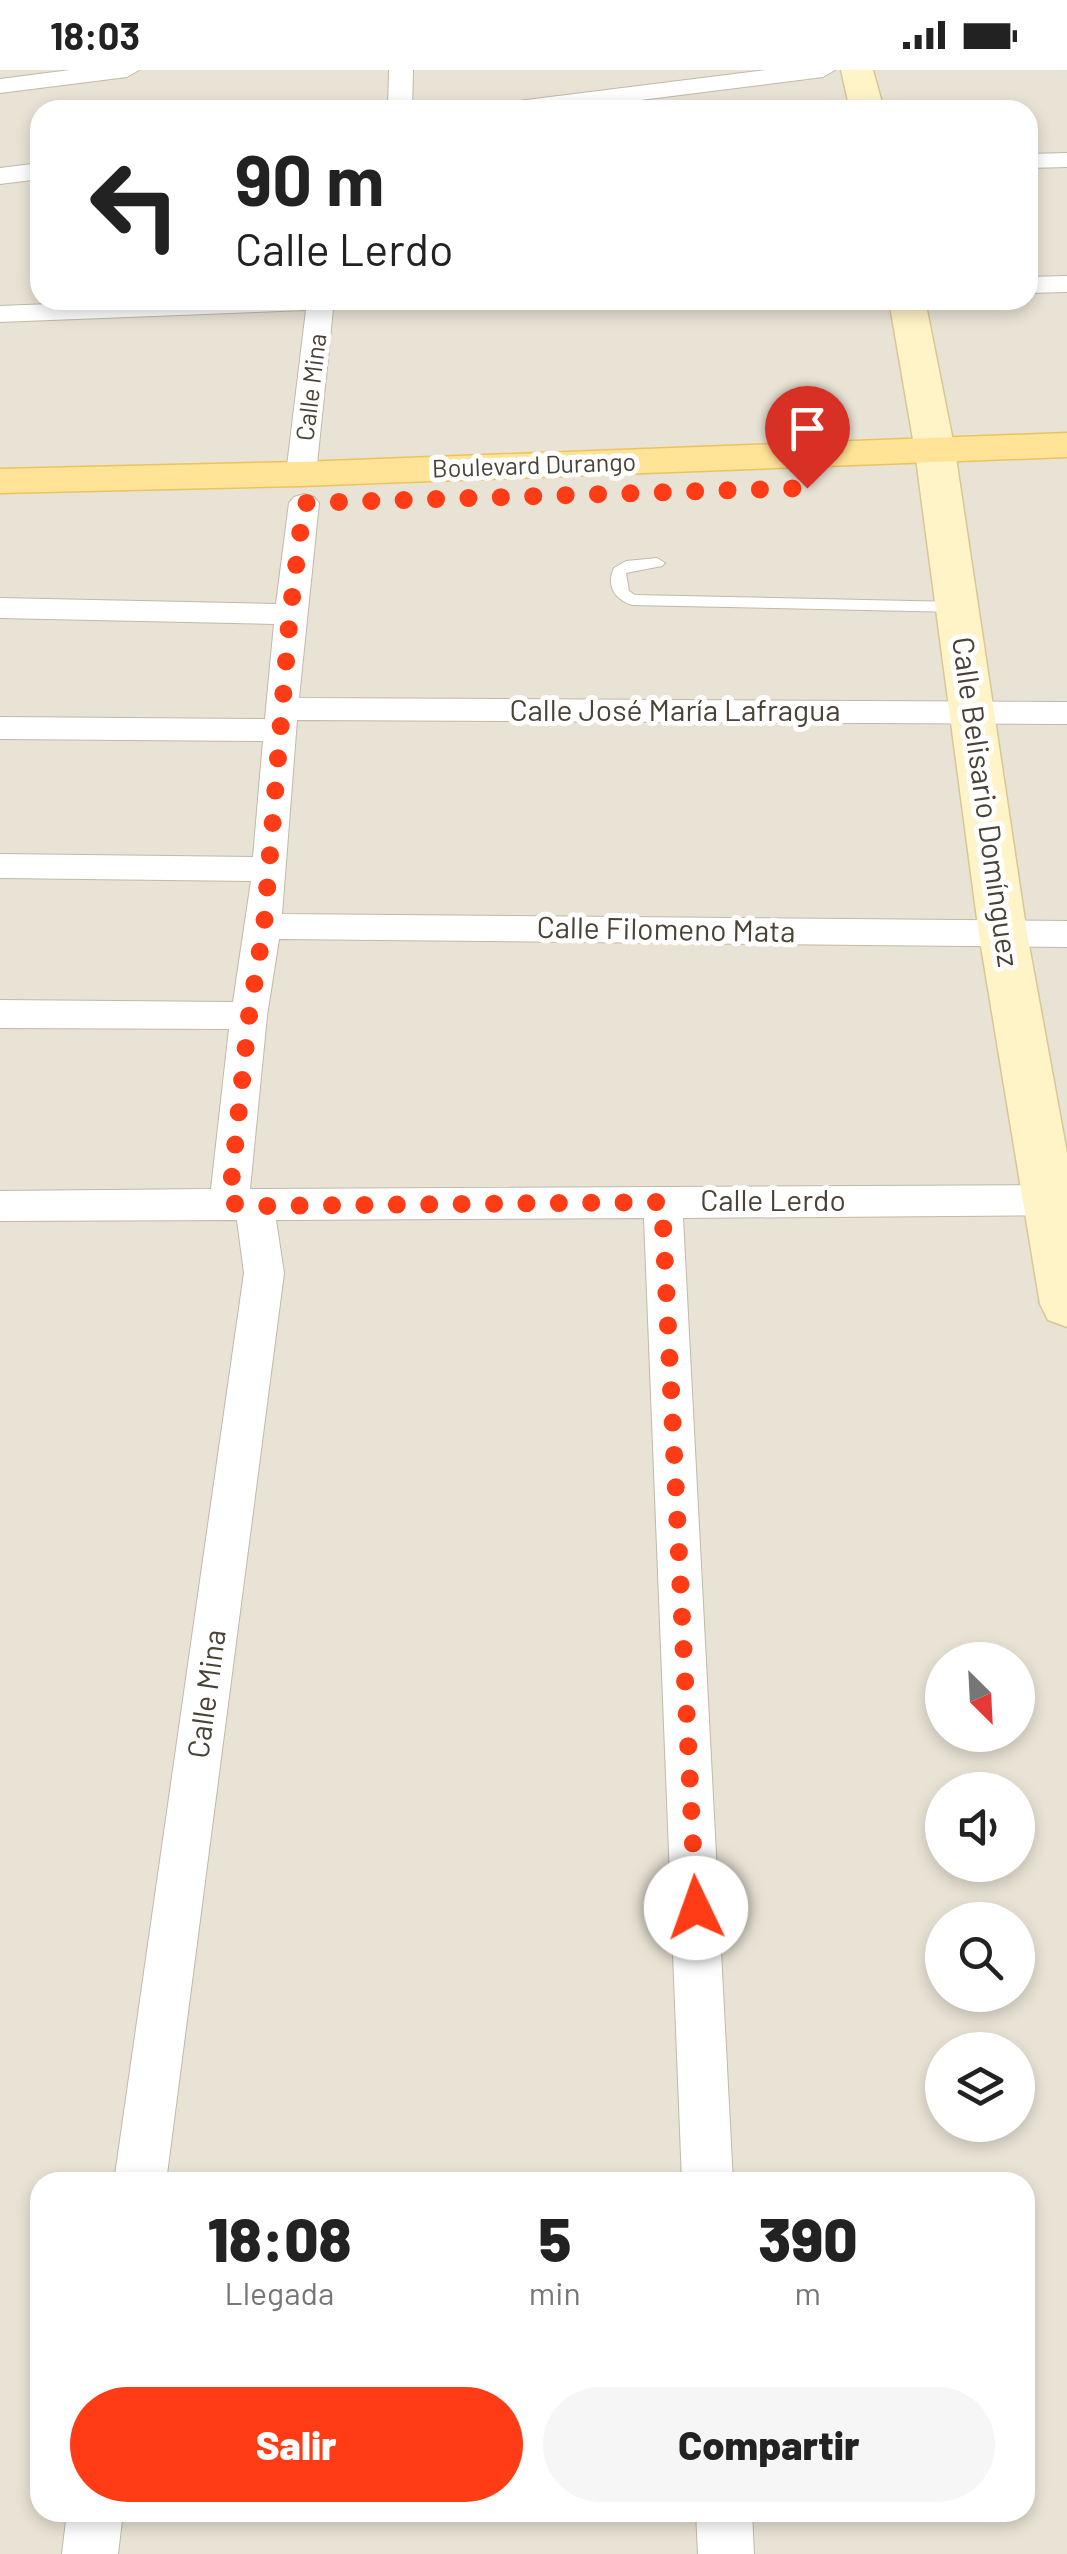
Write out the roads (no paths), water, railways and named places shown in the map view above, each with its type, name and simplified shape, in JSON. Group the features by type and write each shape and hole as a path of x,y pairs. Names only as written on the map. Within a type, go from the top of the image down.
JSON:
{"main road":[{"name":"Boulevard Durango","path":"937,468 1067,444"},
{"name":"Boulevard Durango","path":"0,512 302,488 937,468 1067,479"},
{"name":"Boulevard Durango","path":"0,481 302,488"}],"street":[{"path":"0,86 128,70"},
{"path":"400,100 401,70"},
{"path":"584,100 823,70"},
{"path":"857,70 864,100"},
{"path":"1038,161 1067,160"},
{"path":"0,176 30,172"},
{"path":"1038,285 1067,284"},
{"path":"0,314 92,310"},
{"name":"Calle Mina","path":"141,2172 264,1273 242,1204 249,1016 264,926 320,310"},
{"name":"Calle Belisario Domínguez","path":"908,310 937,468 1003,934 1058,1200 1067,1304"},
{"path":"0,608 290,614"},
{"name":"Calle José María Lafragua","path":"0,728 283,719 1067,713"},
{"path":"0,866 269,870"},
{"name":"Calle Filomeno Mata","path":"264,926 1067,934"},
{"path":"0,1014 249,1016"},
{"name":"Calle Lerdo","path":"0,1206 1058,1200"},
{"path":"662,1202 708,2172"},
{"path":"90,2554 95,2522"},
{"path":"724,2522 726,2554"}],"lane":[{"path":"658,563 626,566 620,571 617,588 621,595 632,600 957,607"}]}
